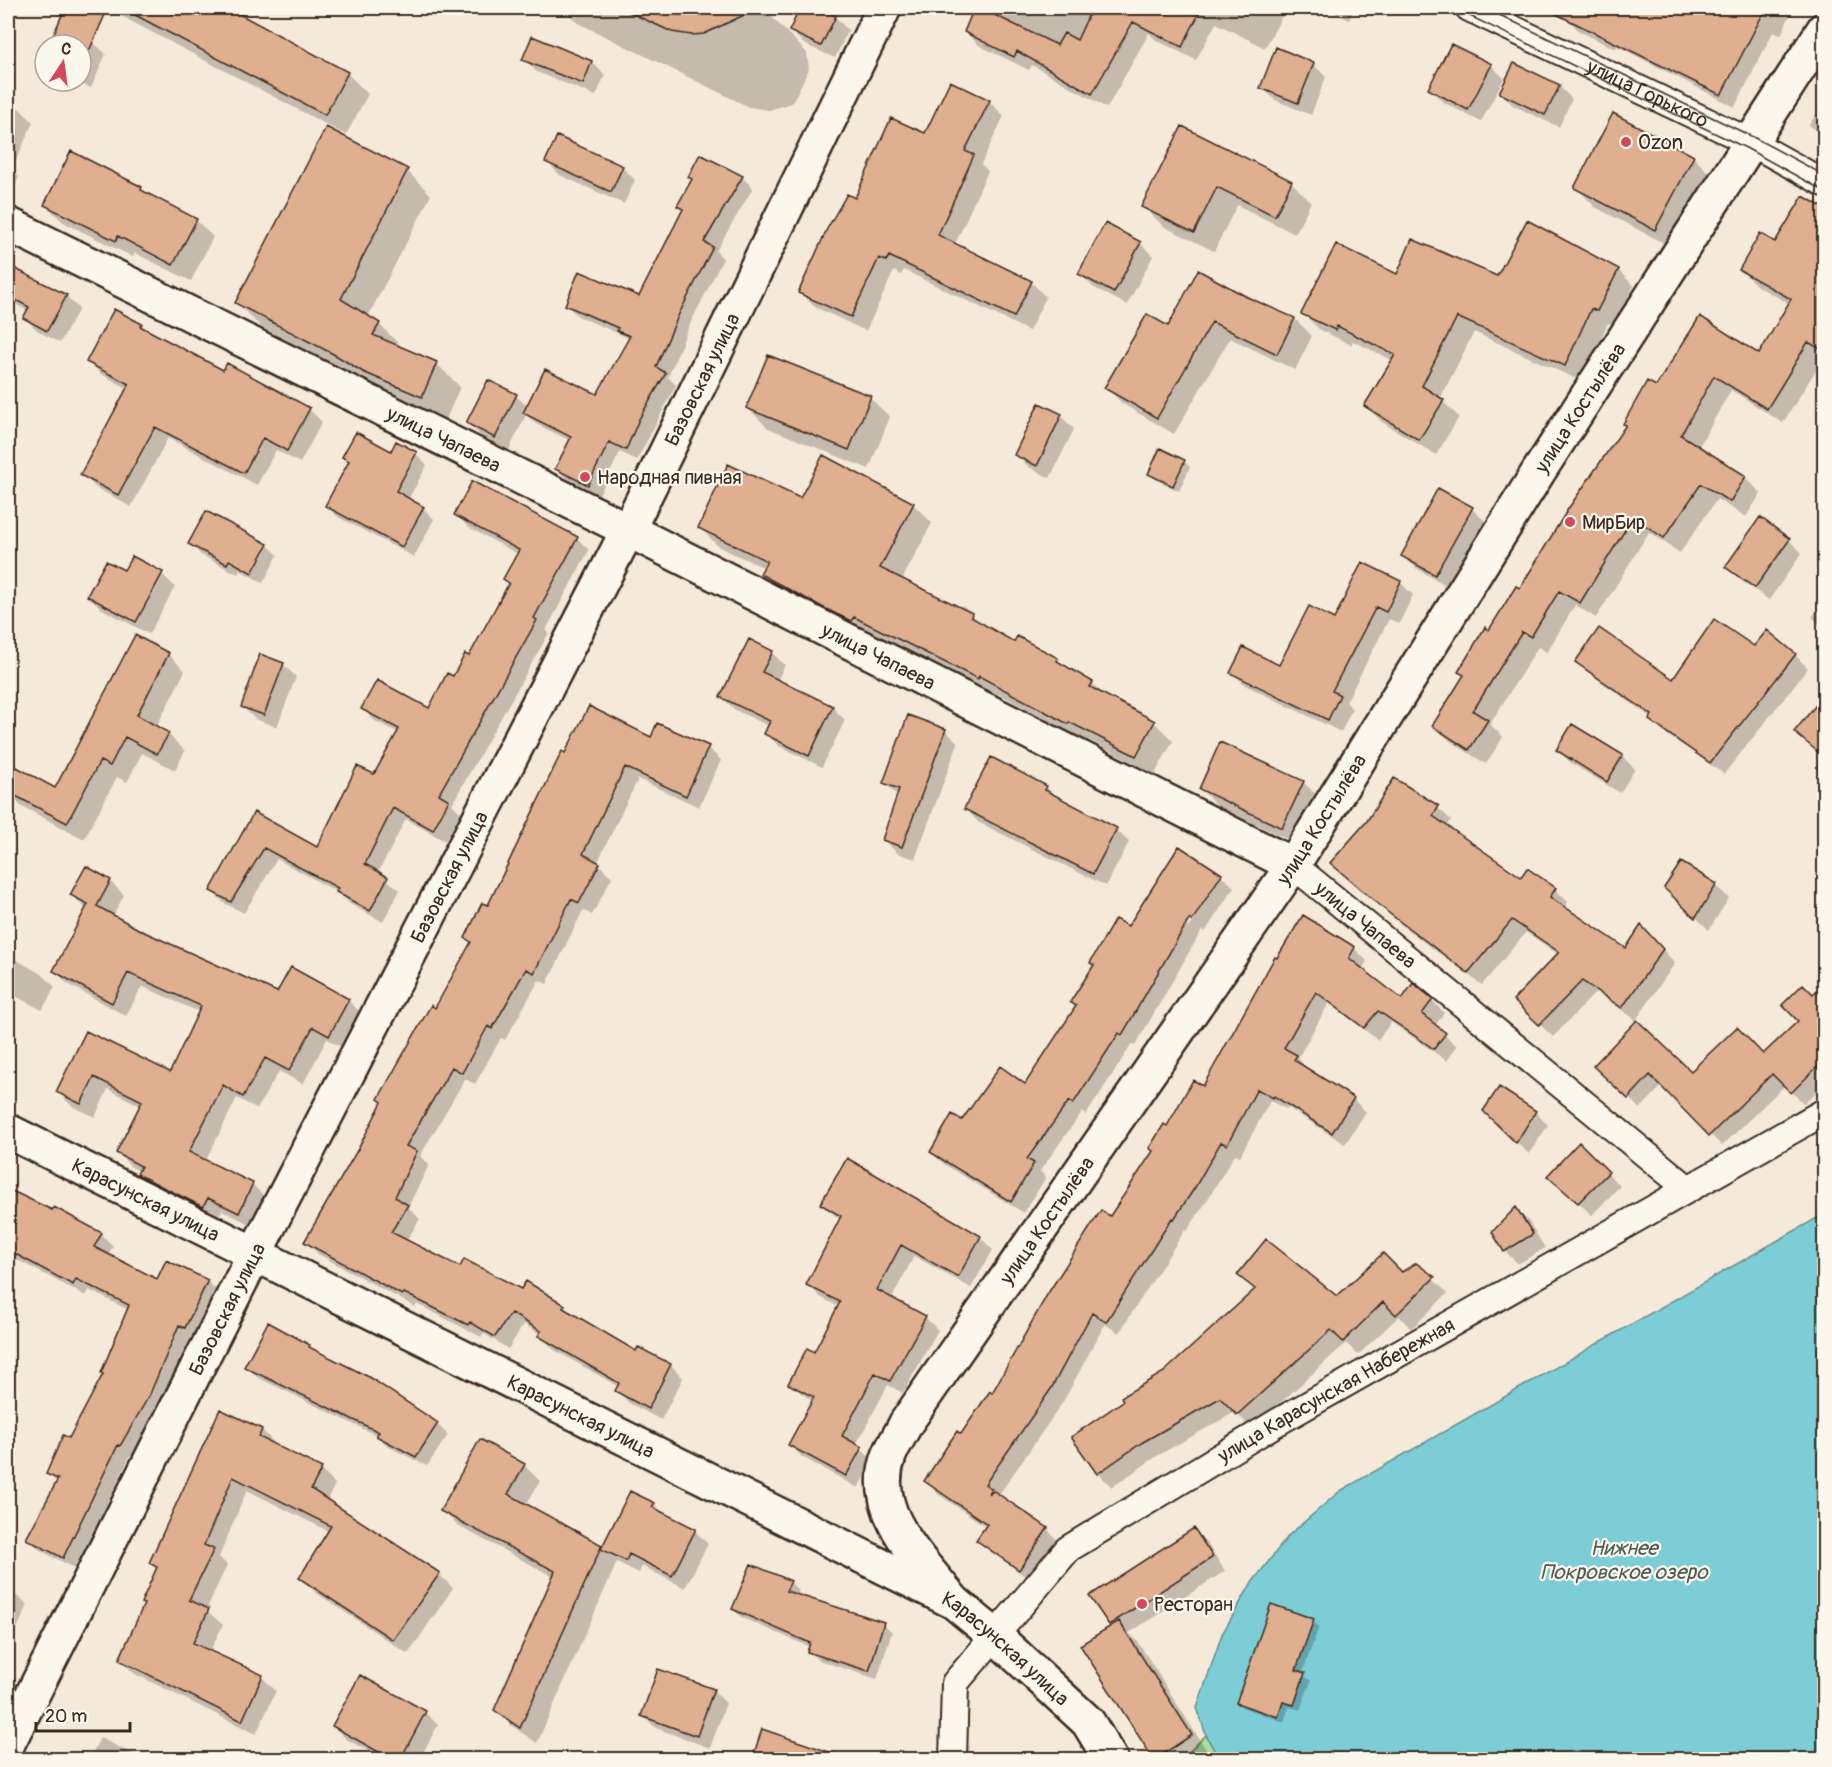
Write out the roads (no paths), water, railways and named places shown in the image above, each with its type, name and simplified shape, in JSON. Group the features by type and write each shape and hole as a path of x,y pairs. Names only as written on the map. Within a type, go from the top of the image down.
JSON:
{"street":[{"name":"Базовская улица","path":"8,1743 255,1253 628,530 884,8"},
{"name":"улица Горького","path":"1469,8 1750,142 1824,183"},
{"name":"улица Костылёва","path":"954,1602 903,1536 887,1510 883,1485 888,1456 913,1413 1293,865 1750,142 1824,29"},
{"name":"улица Чапаева","path":"8,224 628,530 1293,865 1687,1188"},
{"name":"улица Карасунская Набережная","path":"953,1760 955,1683 1068,1549 1276,1423 1824,1112"},
{"name":"Карасунская улица","path":"8,1131 954,1602 994,1635 1088,1722 1111,1760"}],"water":[{"name":"Нижнее Покровское озеро","path":"1824,1214 1824,1759 1219,1759 1206,1735 1197,1708 1222,1634 1251,1584 1289,1535 1340,1491"}],"tram line":[{"path":"1453,8 1746,148 1824,191"},
{"path":"1485,8 1753,137 1824,175"}],"place":[{"name":"Ozon","path":"1626,142"},
{"name":"Народная пивная","path":"585,477"},
{"name":"МирБир","path":"1570,522"},
{"name":"Ресторан","path":"1142,1604"}]}
